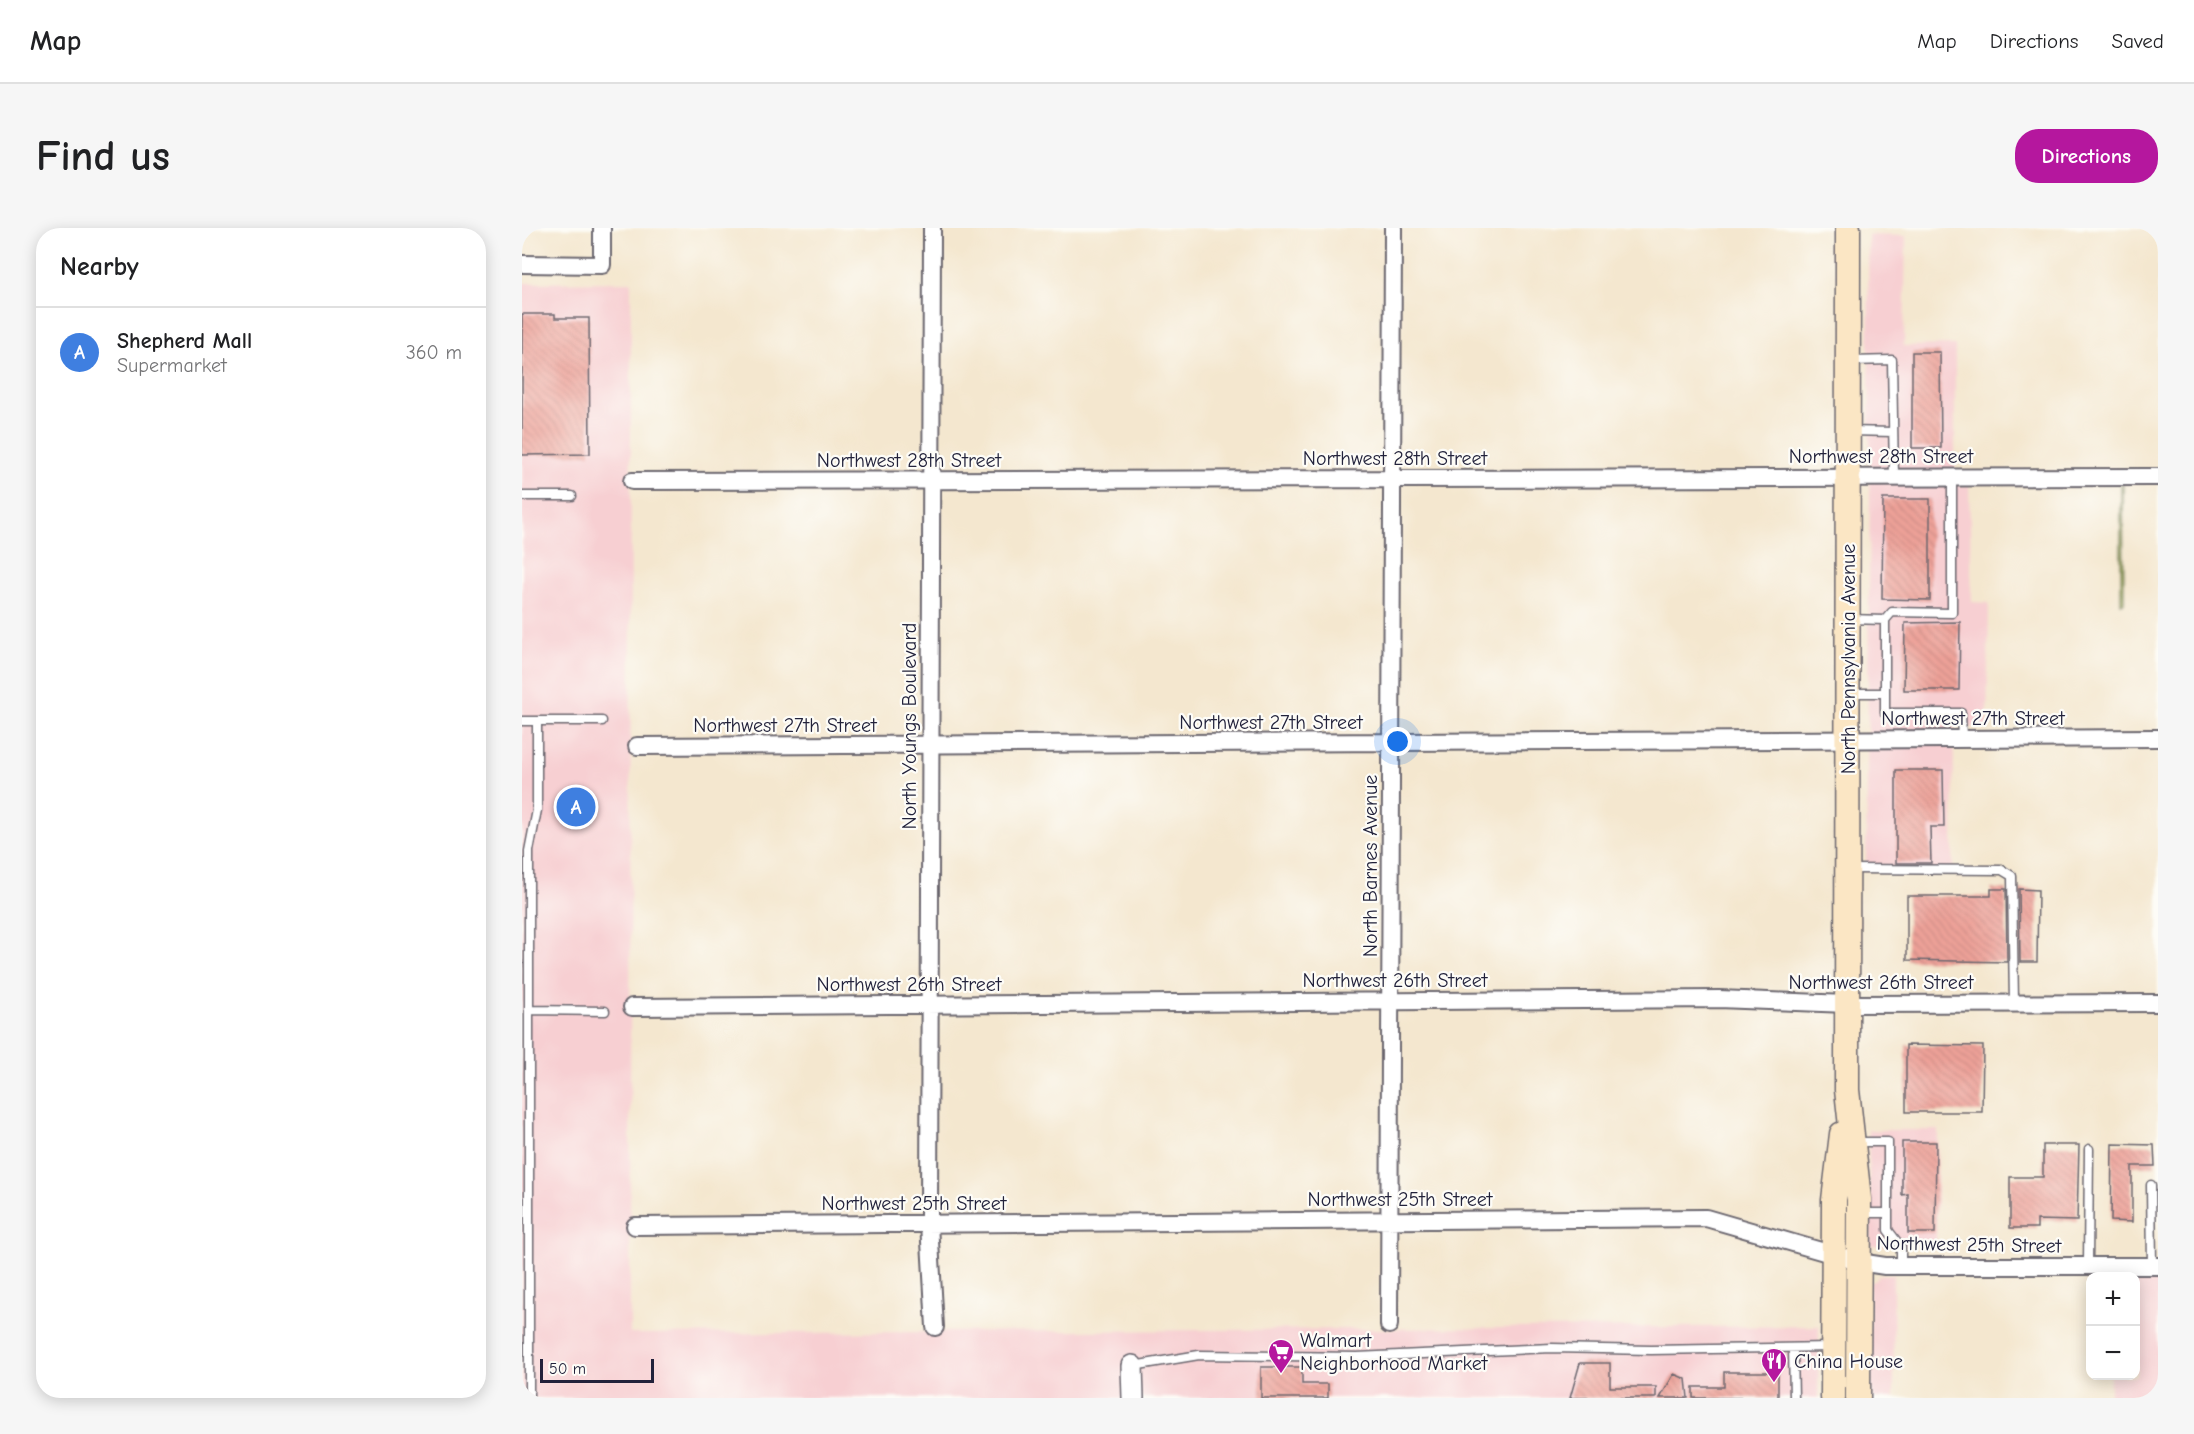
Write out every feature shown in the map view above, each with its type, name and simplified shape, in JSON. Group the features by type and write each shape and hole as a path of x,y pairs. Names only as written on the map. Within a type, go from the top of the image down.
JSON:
{"main road":[{"name":"North Pennsylvania Avenue","path":"1848,228 1847,1090 1859,1213 1858,1398"},
{"name":"North Pennsylvania Avenue","path":"1833,1398 1834,1200 1847,1090"},
{"path":"1834,1358 1858,1368"}],"street":[{"path":"522,264 602,265 602,228"},
{"name":"North Youngs Boulevard","path":"932,228 928,1224 935,1328"},
{"name":"North Barnes Avenue","path":"1389,1325 1393,228"},
{"name":"Northwest 28th Street","path":"632,482 2158,477"},
{"name":"Northwest 27th Street","path":"637,746 2158,738"},
{"name":"Northwest 26th Street","path":"632,1007 1719,999 1847,1004 2158,1003"},
{"name":"Northwest 25th Street","path":"635,1226 1706,1218 1859,1262 1901,1266 2155,1266"},
{"path":"1132,1366 1132,1398"}],"lane":[{"path":"1848,361 1892,360 1894,477"},
{"path":"1849,431 1893,432"},
{"path":"1952,477 1952,613 1892,612 1884,620 1885,713 1961,713 1962,739"},
{"path":"522,496 572,496"},
{"path":"1848,619 1884,620"},
{"path":"1848,693 1885,693"},
{"path":"522,721 602,722"},
{"path":"529,1398 529,851 537,810 537,721"},
{"path":"1847,868 2002,870 2010,872 2013,887 2014,1004"},
{"path":"529,1010 605,1011"},
{"path":"1853,1142 1888,1142 1888,1230 1901,1247 1901,1266"},
{"path":"2088,1266 2089,1149"},
{"path":"2151,1185 2155,1266"},
{"path":"1859,1213 1888,1213"},
{"path":"1132,1366 1209,1355 1357,1357 1552,1348 1793,1348 1834,1358"},
{"path":"1793,1348 1794,1398"}],"shaded area":[{"path":"1868,235 1906,236 1904,346 1955,345 1955,485 1969,485 1972,602 1989,603 1987,727 1954,727 1953,871 1866,870 1870,490"},
{"path":"631,282 630,1334 1819,1326 1818,1398 522,1398 522,283"},
{"path":"1868,1130 1938,1130 1936,1245 1871,1246"},
{"path":"1893,1274 1894,1398 1872,1398 1869,1284 1880,1275"},
{"path":"2140,1275 2158,1275 2158,1396 2110,1397 2110,1380 2140,1380"}],"green space":[{"path":"2121,484 2123,484 2124,602 2121,603"}],"building":[{"path":"522,314 555,314 555,318 589,318 590,454 522,455"},
{"path":"1912,352 1940,352 1941,448 1912,448"},
{"path":"1883,499 1930,499 1930,600 1882,599"},
{"path":"1960,622 1959,690 1904,690 1905,623"},
{"path":"1896,770 1943,770 1944,827 1930,827 1931,863 1896,863"},
{"path":"1991,889 2006,889 2007,962 1907,960 1907,896 1991,896"},
{"path":"2019,889 2038,890 2037,962 2020,962"},
{"path":"1906,1045 1983,1046 1982,1112 1906,1112"},
{"path":"1902,1142 1936,1142 1935,1233 1908,1233 1908,1194 1902,1195"},
{"path":"2112,1144 2154,1145 2155,1166 2132,1166 2132,1222 2111,1221"},
{"path":"2043,1145 2079,1145 2077,1221 2037,1220 2037,1228 2010,1228 2010,1177 2043,1177"},
{"path":"1580,1363 1610,1363 1610,1387 1656,1387 1656,1398 1570,1398"},
{"name":"Walmart Neighborhood Market","path":"1261,1367 1302,1367 1302,1384 1328,1384 1328,1398 1261,1398"},
{"path":"1724,1372 1778,1372 1778,1398 1693,1398 1693,1387 1724,1387"},
{"path":"1674,1374 1686,1379 1688,1398 1660,1398"}],"place":[{"name":"Shepherd Mall","path":"576,807"},
{"name":"Walmart Neighborhood Market","path":"1281,1375"},
{"name":"China House","path":"1774,1384"}]}
